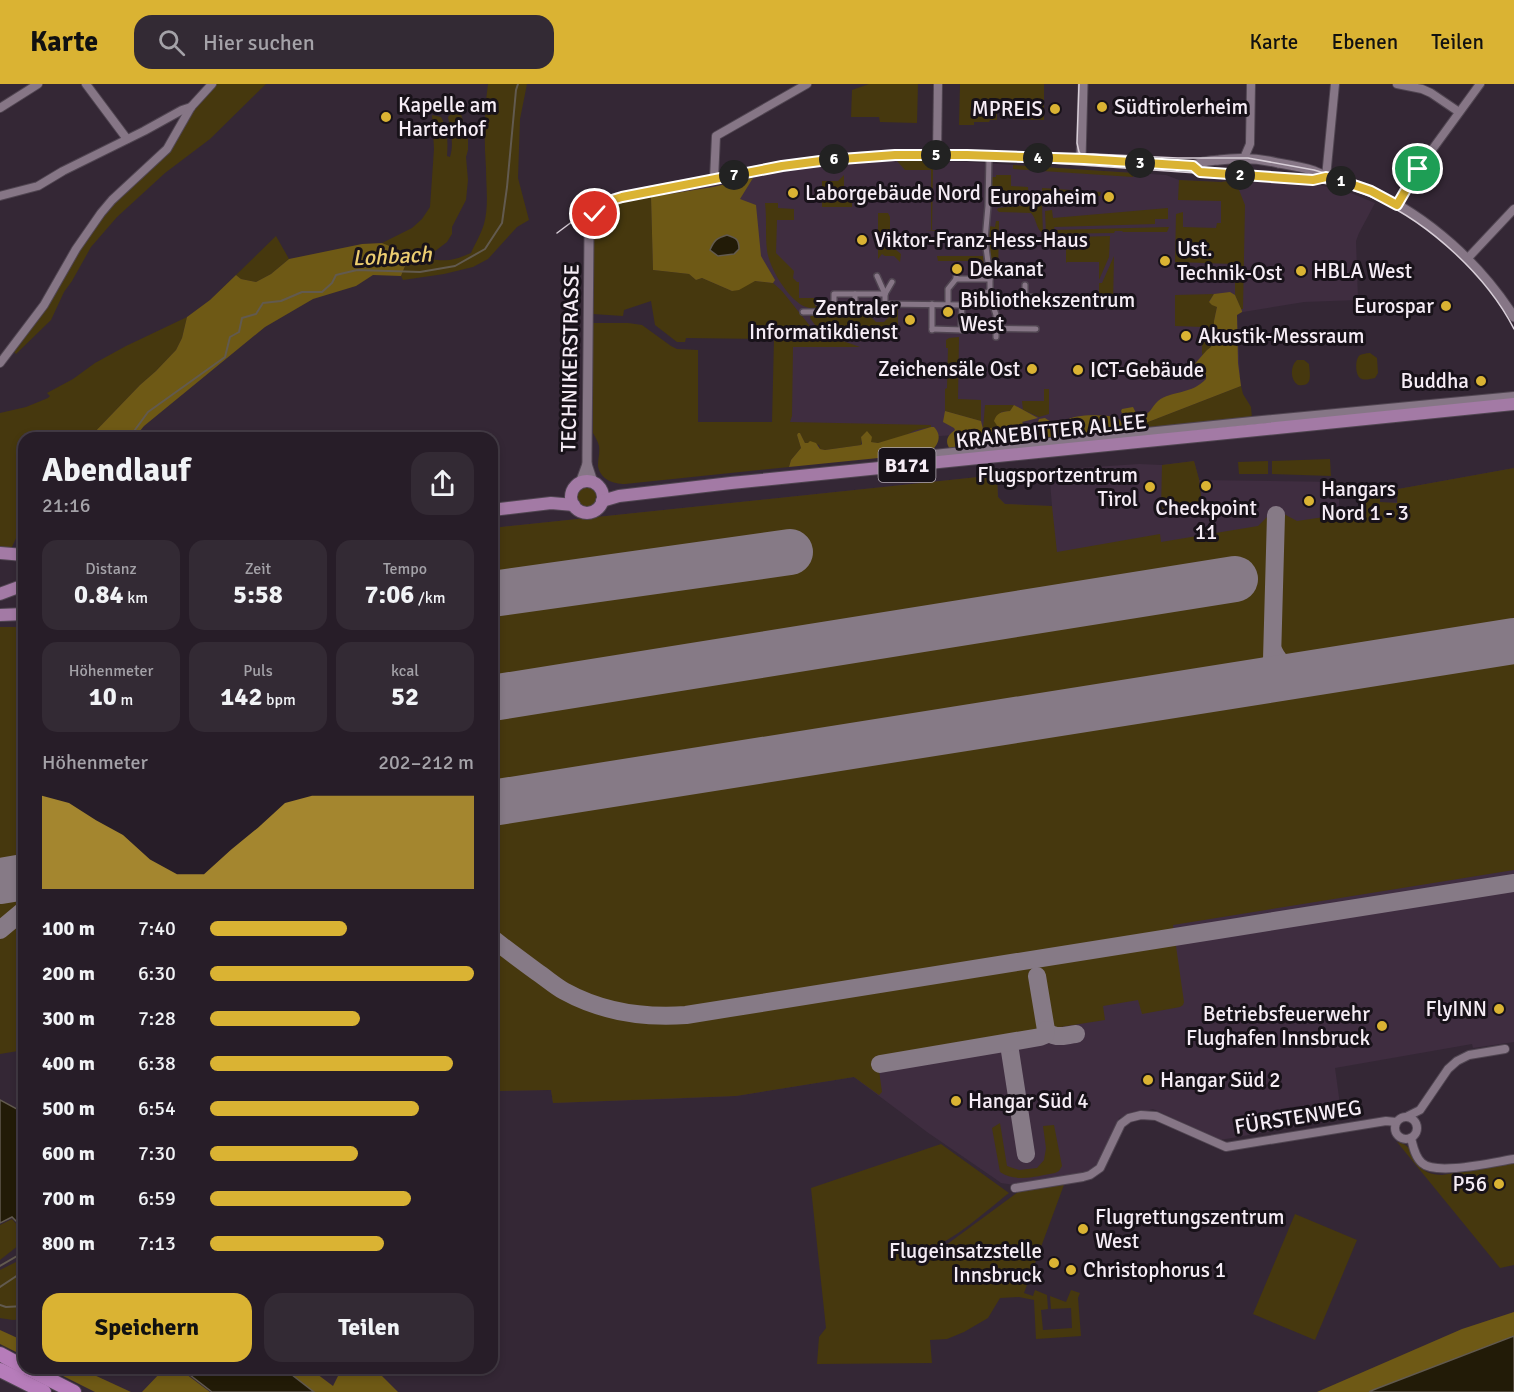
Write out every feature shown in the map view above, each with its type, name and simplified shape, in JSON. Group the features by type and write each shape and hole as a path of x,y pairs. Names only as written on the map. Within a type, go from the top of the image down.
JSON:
{"highway":[{"path":"0,1354 18,1363"},
{"path":"0,1370 44,1392"},
{"path":"39,1374 74,1392"}],"main road":[{"name":"KRANEBITTER ALLEE","path":"594,489 619,496 1514,404"},
{"name":"KRANEBITTER ALLEE","path":"1487,407 1514,410"},
{"name":"B171","path":"573,489 594,489 597,509 591,512 581,512 573,499 573,489"},
{"name":"B171","path":"498,509 573,499"},
{"path":"0,554 18,555"},
{"path":"0,594 18,587"},
{"path":"0,615 18,614"}],"street":[{"path":"0,108 38,84"},
{"path":"86,84 126,139"},
{"path":"0,363 44,305 79,245 101,213 167,149 191,107 212,84"},
{"path":"714,179 716,136 807,84"},
{"path":"937,155 938,84"},
{"path":"1081,159 1083,84"},
{"path":"1250,159 1260,165 1259,171 1250,176 1242,170 1250,159 1251,84"},
{"path":"1326,177 1335,84"},
{"path":"1397,84 1431,93 1459,112"},
{"path":"1397,205 1418,169 1480,84"},
{"path":"0,196 38,186 63,171 191,107"},
{"name":"TECHNIKERSTRASSE","path":"594,489 587,464 589,234 592,219 600,208 613,199 782,166 890,155 937,155 1081,159 1193,166 1200,162 1250,159 1314,171 1326,177 1361,187 1397,205 1434,230 1467,259 1496,291 1514,317"},
{"path":"989,156 988,216 985,240 990,291 996,315 996,337"},
{"name":"TECHNIKERSTRASSE","path":"1193,166 1200,172 1313,180 1326,177"},
{"path":"1467,259 1514,209"},
{"path":"803,312 885,311 885,294 877,276"},
{"path":"948,305 947,289 956,278 990,279"},
{"path":"885,294 892,282"},
{"path":"1024,297 1025,285"},
{"path":"885,304 962,305 990,291"},
{"path":"834,311 834,294 885,294"},
{"path":"855,294 855,311"},
{"path":"993,304 1014,304 1024,297 1036,297"},
{"path":"932,304 932,330 1036,329"},
{"path":"961,330 962,305"},
{"name":"KRANEBITTER ALLEE","path":"895,458 1514,396"},
{"path":"1408,1116 1417,1126 1416,1133 1411,1138 1400,1138 1395,1132 1396,1122 1400,1118 1420,1110 1448,1069 1457,1061 1469,1055 1505,1049"},
{"name":"FÜRSTENWEG","path":"1015,1188 1083,1177 1094,1173 1102,1165 1121,1124 1129,1118 1141,1115 1156,1116 1226,1147 1386,1121 1396,1122"},
{"name":"FÜRSTENWEG","path":"1375,1123 1395,1132"},
{"path":"1411,1138 1419,1160 1429,1168 1446,1169 1514,1160"}],"shaded area":[{"path":"212,84 266,84 210,139 165,173 117,217 91,247 64,292 51,320 16,354 11,349 101,213 167,149"},
{"path":"488,84 527,84 520,119 518,178 529,220 517,227 488,259 473,267 403,280 401,276 407,261 396,256 392,247 382,243 412,228 430,207 434,149 432,115 441,117 445,126 447,156 450,157 452,142 448,117 455,110 460,111 468,137 466,157 468,180 466,200 452,227 452,234 447,242 426,258 448,260 471,253 481,231 486,217 487,203 485,126"},
{"path":"869,84 918,84 917,123 880,122 879,117 851,117 852,90"},
{"path":"960,84 1044,84 1044,120 1012,119 1012,113 997,112 997,120 974,122 974,125 959,125"},
{"path":"890,161 968,162 1166,175 1179,180 1313,184 1346,191 1375,203 1356,241 1358,300 1304,302 1237,313 1240,376 1124,424 940,436 779,430 785,339 729,290 702,278 651,197 781,172 829,165"},
{"path":"897,161 937,161 937,168 933,168 932,230 936,231 926,230 931,230 931,170 905,170"},
{"path":"1013,165 1134,173 1133,177 1013,169"},
{"path":"844,175 844,199 852,199 852,207 822,207 822,181 838,181"},
{"path":"1011,175 1011,186 1028,187 1029,202 996,205 996,202 992,202 992,177"},
{"path":"753,178 740,199 756,205 761,256 775,280 773,283 755,281 739,290 732,291 702,278 696,280 689,274 653,270 651,197"},
{"path":"1179,180 1221,182 1235,180 1245,205 1243,309 1235,295 1235,264 1175,262 1176,214 1183,212 1183,227 1216,228 1217,223 1221,223 1221,201 1178,200"},
{"path":"1042,188 1101,192 1100,196 1043,200"},
{"path":"651,197 653,270 689,274 696,280 702,278 732,291 755,281 773,283 814,331 860,347 793,347 790,422 931,425 931,427 878,443 870,442 862,435 861,445 825,450 820,449 819,445 805,443 798,433 801,448 791,460 789,467 625,484 612,482 604,477 599,471 599,446 593,433 593,323 642,325 677,349 698,350 698,422 772,422 774,339 686,338 685,342 677,342 655,325 651,301 624,310 623,316 593,314 596,225 606,210 622,203"},
{"path":"765,203 778,203 778,208 794,209 794,220 777,220 776,253 794,271 793,278 799,282 799,298 814,298 815,306 830,306 829,309 812,309 800,304 781,283 767,250"},
{"path":"1040,204 1043,233 1031,213 999,212 997,210 998,208"},
{"path":"1168,208 1168,219 1155,219 1155,224 1054,227 1055,230 1169,227 1167,232 1115,231 1114,233 1046,234 1045,211 1052,210 1053,218"},
{"path":"878,213 888,213 890,217 890,245 901,254 900,262 894,256 882,254 878,259"},
{"path":"996,221 999,221 998,277 991,277 989,226 995,227"},
{"path":"727,235 736,239 739,249 734,254 718,256 710,250 716,240"},
{"path":"276,236 289,259 271,274 256,282 241,279 236,275"},
{"path":"1110,236 1109,257 1099,280 1099,262 1066,263 1066,249 1076,237"},
{"path":"382,243 392,247 396,256 407,261 401,276 373,275 356,286 313,299 265,327 139,432 95,432 176,350 182,338 187,317 210,300 236,275 241,279 256,282 271,274 289,259 362,244"},
{"path":"937,256 983,256 985,277 977,277 976,261 938,261"},
{"path":"1114,256 1113,305 1107,305 1106,301 1102,301 1102,297 1099,297 1099,283 1102,283"},
{"path":"1230,292 1235,295 1242,311 1237,315 1241,386 1143,424 1128,427 1122,409 1133,407 1136,413 1147,414 1163,398 1194,388 1206,379 1206,375 1195,374 1192,367 1211,347 1214,338 1217,307 1209,302 1214,294"},
{"path":"1214,294 1209,301 1217,307 1214,338 1211,347 1202,355 1202,327 1175,326 1175,295"},
{"path":"892,306 898,306 898,329 880,332 868,341 857,341 823,330 810,318 811,314 831,313 834,316 842,316 868,314 876,322 884,322 892,314"},
{"path":"187,317 182,338 176,350 95,432 18,432 18,534 11,549 0,547 0,413 26,407 48,398 50,396 47,393 126,346"},
{"path":"959,337 958,399 981,400 981,421 945,411 948,348 946,348 946,340"},
{"path":"1370,353 1377,358 1378,373 1375,378 1367,380 1360,378 1356,366 1360,355"},
{"path":"1297,360 1304,360 1309,364 1309,380 1303,385 1295,383 1292,376 1292,369"},
{"path":"1241,386 1251,407 1252,418 1132,430 1128,427 1143,424"},
{"path":"1044,389 1049,389 1049,414 1039,417 1023,410 1022,401 1044,401"},
{"path":"985,405 1014,405 1010,411 1001,412 998,427 983,429"},
{"path":"1014,405 1038,418 1022,422 1027,428 1035,426 1039,419 1045,418 1057,426 1070,418 1097,415 1116,417 1122,423 1123,431 950,449 947,443 948,438 955,430 943,422 945,411 981,421 983,429 998,427 994,421 998,414 1010,411"},
{"path":"931,427 937,430 939,438 937,445 928,453 789,467 791,460 801,448 798,433 805,443 810,441 816,443 820,449 825,450 861,445 861,437 867,431 872,437 871,442 878,443"},
{"path":"1330,459 1331,476 1272,474 1272,461"},
{"path":"1194,461 1199,480 1339,482 1339,509 1343,511 1386,511 1386,503 1398,502 1398,489 1514,468 1514,1042 1473,1048 1472,1044 1335,1068 1342,1119 1220,1140 1153,1109 1119,1118 1100,1165 1087,1175 1021,1186 1001,1183 927,1132 854,1077 736,1096 666,1099 553,1103 551,1090 498,1091 498,527 997,475 998,497 1005,504 1052,506 1049,470 1139,464 1162,465"},
{"path":"1194,461 1202,505 1161,509 1162,465"},
{"path":"1268,461 1268,474 1239,474 1238,462"},
{"path":"1514,468 1514,870 1173,925 1184,1002 1180,1007 1142,1014 1138,1000 1103,1006 1105,1020 877,1056 882,1092 879,1095 854,1077 736,1096 553,1103 551,1090 498,1091 498,527 997,475 998,497 1005,504 1052,506 1057,552 1160,534 1161,542 1258,526 1268,516 1284,514 1297,521 1338,515 1343,511 1364,511 1365,494 1376,494 1376,497 1380,497 1380,502 1397,503 1398,489"},
{"path":"587,486 595,489 598,497 595,505 587,508 579,505 576,497 579,489"},
{"path":"0,627 18,627 18,1051 0,1054"},
{"path":"0,1100 18,1110 18,1223 12,1217 0,1223"},
{"path":"1000,1123 1007,1166 1019,1170 1037,1168 1044,1160 1046,1148 1043,1126 1054,1125 1062,1166 1059,1171 1027,1178 1013,1177 1000,1172 992,1128"},
{"path":"1397,1142 1409,1149 1424,1170 1442,1175 1514,1163 1514,1265 1500,1268"},
{"path":"941,1144 1009,1193 959,1233 927,1249 929,1260 942,1256 942,1248 1022,1189 1065,1182 1024,1293 1033,1296 1035,1290 1047,1295 1048,1309 1041,1310 1043,1330 1072,1328 1071,1308 1051,1309 1050,1296 1066,1302 1071,1290 1080,1293 1078,1298 1081,1336 1036,1339 1034,1300 1019,1297 1000,1298 988,1318 947,1339 930,1340 932,1363 817,1364 819,1337 826,1328 811,1188"},
{"path":"1295,1214 1357,1240 1315,1340 1253,1314"},
{"path":"12,1219 18,1226 18,1246 0,1260 0,1225"},
{"path":"18,1261 18,1320 0,1318 0,1270"},
{"path":"1514,1312 1514,1336 1369,1392 1317,1392 1462,1329"},
{"path":"0,1330 18,1338 18,1353 0,1344"},
{"path":"1514,1336 1514,1392 1369,1392 1373,1390"},
{"path":"59,1374 92,1374 131,1392 95,1392"},
{"path":"159,1374 186,1374 210,1392 142,1392"},
{"path":"189,1374 291,1374 314,1392 212,1392"},
{"path":"291,1374 317,1374 333,1386 339,1374 380,1374 398,1392 314,1392"}],"waterway":[{"name":"Lohbach","path":"133,432 148,412 225,357 230,337 239,332 242,318 256,314 263,303 281,301 302,292 322,292 332,283 336,275 357,270 420,272 455,266 485,249 502,223 518,84"},
{"path":"0,1266 18,1256"},
{"path":"0,1287 18,1275"},
{"path":"0,1305 18,1306"}],"taxiway":[{"path":"1246,683 1262,674 1272,659 1276,515"},
{"path":"1273,650 1281,662 1290,669 1316,672"},
{"path":"498,943 557,987 578,998 608,1009 670,1016 1514,883"},
{"path":"0,930 18,915"},
{"path":"1037,976 1046,1030 1056,1036 1076,1034"},
{"path":"880,1064 1040,1037 1045,1035 1046,1030"},
{"path":"1010,1051 1026,1154"}],"runway":[{"path":"498,593 790,552"},
{"path":"498,697 1235,579"},
{"path":"498,802 1514,641"},
{"path":"0,881 18,878"}],"tram line":[{"path":"1079,84 1077,143 1084,159"},
{"path":"1047,155 1248,158 1314,170 1356,182"},
{"path":"557,233 589,209 606,202 825,162 898,157 944,157 1310,181 1344,187 1368,195 1417,222 1473,271 1503,309 1514,329"}],"place":[{"name":"Südtirolerheim","path":"1102,107"},
{"name":"MPREIS","path":"1055,109"},
{"name":"Kapelle am Harterhof","path":"386,117"},
{"name":"Laborgebäude Nord","path":"793,193"},
{"name":"Europaheim","path":"1109,197"},
{"name":"Viktor-Franz-Hess-Haus","path":"862,240"},
{"name":"Ust. Technik-Ost","path":"1165,261"},
{"name":"Dekanat","path":"957,269"},
{"name":"HBLA West","path":"1301,271"},
{"name":"Eurospar","path":"1446,306"},
{"name":"Bibliothekszentrum West","path":"948,312"},
{"name":"Zentraler Informatikdienst","path":"910,320"},
{"name":"Akustik-Messraum","path":"1186,336"},
{"name":"Zeichensäle Ost","path":"1032,369"},
{"name":"ICT-Gebäude","path":"1078,370"},
{"name":"Buddha","path":"1481,381"},
{"name":"Checkpoint 11","path":"1206,486"},
{"name":"Flugsportzentrum Tirol","path":"1150,487"},
{"name":"Hangars Nord 1 - 3","path":"1309,501"},
{"name":"FlyINN","path":"1499,1009"},
{"name":"Betriebsfeuerwehr Flughafen Innsbruck","path":"1382,1026"},
{"name":"Hangar Süd 2","path":"1148,1080"},
{"name":"Hangar Süd 4","path":"956,1101"},
{"name":"P56","path":"1499,1184"},
{"name":"Flugrettungszentrum West","path":"1083,1229"},
{"name":"Flugeinsatzstelle Innsbruck","path":"1054,1263"},
{"name":"Christophorus 1","path":"1071,1270"}],"route":[{"path":"595,214 613,199 696,182 809,162 890,155 1084,159 1193,166 1200,172 1233,175 1313,180 1326,177 1361,187 1397,205 1418,169"}]}
